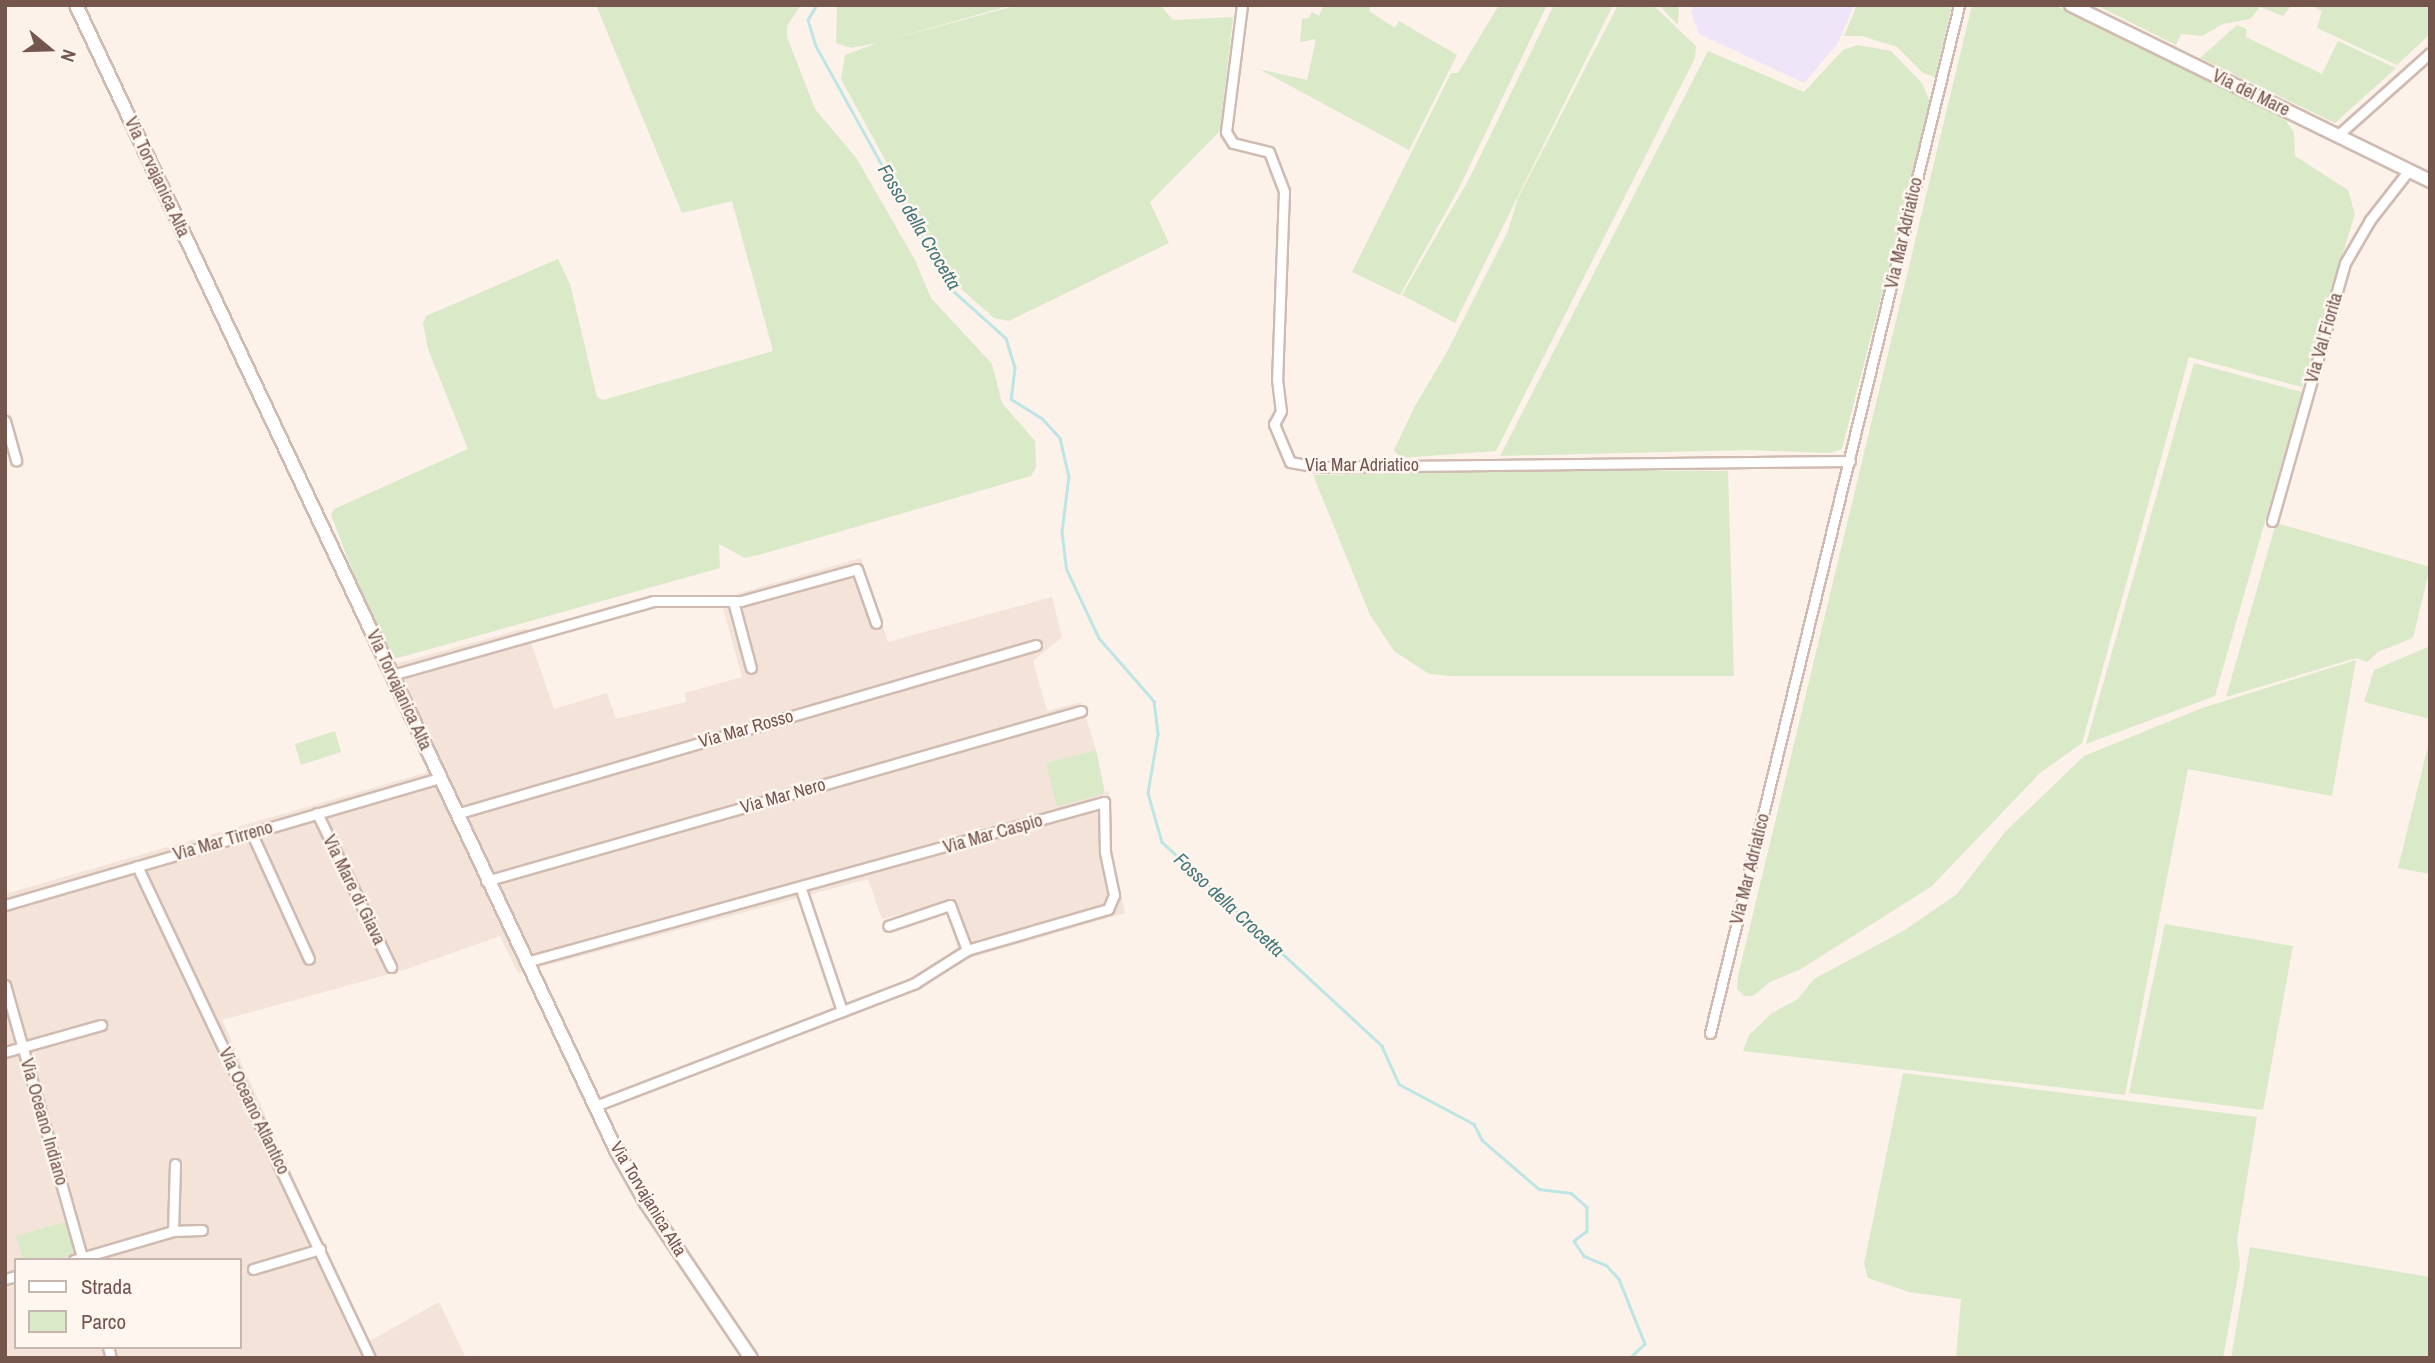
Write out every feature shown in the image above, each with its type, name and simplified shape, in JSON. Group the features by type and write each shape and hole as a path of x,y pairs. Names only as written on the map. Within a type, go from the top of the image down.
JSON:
{"street":[{"name":"Via Torvajanica Alta","path":"76,5 392,675 486,881 595,1106 641,1196 751,1358"},
{"name":"Via Mar Adriatico","path":"1242,5 1226,132 1233,143 1269,152 1283,185 1286,222 1277,379 1281,411 1274,424 1290,462 1318,467 1850,461"},
{"name":"Via Mar Adriatico","path":"1710,1033 1959,5"},
{"name":"Via del Mare","path":"2071,5 2430,181"},
{"path":"2338,135 2430,53"},
{"name":"Via Val Fiorita","path":"2272,521 2343,268 2370,220 2409,170"},
{"path":"5,421 16,460"},
{"path":"392,675 657,600 733,601 857,569 876,623"},
{"path":"733,601 751,668"},
{"name":"Via Mar Rosso","path":"456,814 1036,645"},
{"name":"Via Mar Nero","path":"486,881 1081,711"},
{"name":"Via Mar Tirreno","path":"5,905 440,778"},
{"name":"Via Mar Caspio","path":"526,962 801,889 1104,802 1104,845 1114,895 1110,908 967,950"},
{"name":"Via Mare di Giava","path":"317,813 391,967"},
{"path":"252,834 309,959"},
{"name":"Via Oceano Atlantico","path":"137,866 370,1358"},
{"path":"801,889 842,1011"},
{"path":"595,1106 915,984 967,950 950,905 888,926"},
{"name":"Via Oceano Indiano","path":"5,985 80,1258"},
{"path":"5,1052 101,1025"},
{"path":"173,1231 175,1164"},
{"path":"83,1258 173,1231 202,1230"},
{"path":"253,1269 320,1250"}],"shaded area":[{"path":"1694,5 1854,5 1838,43 1804,83 1699,34 1691,12"},
{"path":"861,558 888,642 1052,597 1062,637 1033,661 1047,711 1081,702 1096,750 1047,763 1057,807 1109,791 1110,845 1125,913 970,958 958,949 944,903 882,919 868,879 518,973 500,936 404,970 222,1020 368,1342 439,1302 466,1358 5,1358 5,894 428,772 380,668 526,628 554,709 607,693 616,719 686,702 685,693 742,677 723,608 733,595"}],"green space":[{"path":"596,5 801,5 787,26 787,37 815,109 857,159 915,260 931,298 992,364 1002,403 1035,441 1036,467 1031,476 766,553 745,558 719,544 720,568 387,661 331,515 334,509 468,449 428,349 423,323 426,316 558,259 570,284 597,397 603,400 773,351 732,201 682,213"},
{"path":"837,5 1012,5 881,42 1018,5 1160,5 1173,20 1233,17 1220,131 1150,202 1169,243 1009,321 994,318 950,279 841,79 845,55 877,43 851,48 836,43"},
{"path":"1324,5 1371,5 1369,11 1395,28 1399,21 1457,55 1409,150 1259,69 1307,80 1316,39 1300,42 1302,19 1309,18 1312,12 1319,16"},
{"path":"1499,5 1547,5 1458,190 1400,295 1352,272 1451,73 1458,73"},
{"path":"1554,5 1613,5 1455,323 1402,295 1469,179"},
{"path":"1618,5 1653,5 1696,46 1695,58 1496,451 1400,458 1394,450 1415,406 1448,350 1508,231 1518,198"},
{"path":"1659,5 1679,5 1678,25 1667,14"},
{"path":"1857,5 1952,5 1935,77 1923,73 1897,47 1862,36 1844,36"},
{"path":"1972,5 2054,5 2282,116 2294,132 2295,156 2348,190 2355,214 2302,387 2189,357 2082,743 2040,773 1932,886 1801,969 1770,982 1753,996 1744,996 1737,989 1738,976"},
{"path":"2096,5 2292,5 2283,16 2260,7 2250,19 2223,24 2202,36 2181,34 2176,45"},
{"path":"2310,5 2430,5 2430,34 2397,65 2317,28 2322,11"},
{"path":"2237,25 2247,29 2246,37 2322,74 2338,41 2396,68 2335,123 2200,58"},
{"path":"1857,45 1891,51 1922,83 1931,104 1842,449 1830,453 1749,450 1500,456 1708,51 1804,92 1843,50"},
{"path":"2194,363 2302,392 2215,696 2086,744"},
{"path":"1547,470 1728,471 1734,676 1450,676 1429,674 1394,651 1370,615 1313,475"},
{"path":"2276,523 2430,567 2413,638 2378,652 2367,662 2356,658 2226,697"},
{"path":"2430,646 2430,719 2364,702 2374,670"},
{"path":"2356,660 2332,796 2188,769 2125,1095 1743,1051 1749,1035 1772,1013 1798,999 1814,979 1905,930 1957,894 2005,832 2084,756 2202,708"},
{"path":"335,731 341,752 301,765 295,744"},
{"path":"2430,738 2430,874 2398,868"},
{"path":"1096,750 1105,793 1057,807 1046,763"},
{"path":"2165,924 2293,946 2263,1110 2129,1093"},
{"path":"1903,1073 2257,1117 2237,1240 2240,1265 2223,1358 1956,1358 1961,1299 1909,1292 1868,1278 1864,1264"},
{"path":"68,1221 77,1253 61,1258 22,1258 16,1236"},
{"path":"2250,1247 2430,1277 2430,1358 2231,1358"}],"waterway":[{"name":"Fosso della Crocetta","path":"817,5 808,20 816,46 950,288 1006,338 1015,368 1011,399 1042,418 1060,438 1069,476 1062,532 1067,570 1099,638 1154,701 1158,734 1148,793 1162,842 1382,1046 1399,1084 1474,1124 1482,1140 1539,1189 1571,1193 1587,1207 1587,1231 1574,1241 1584,1256 1607,1266 1619,1279 1645,1344 1630,1358"}]}
